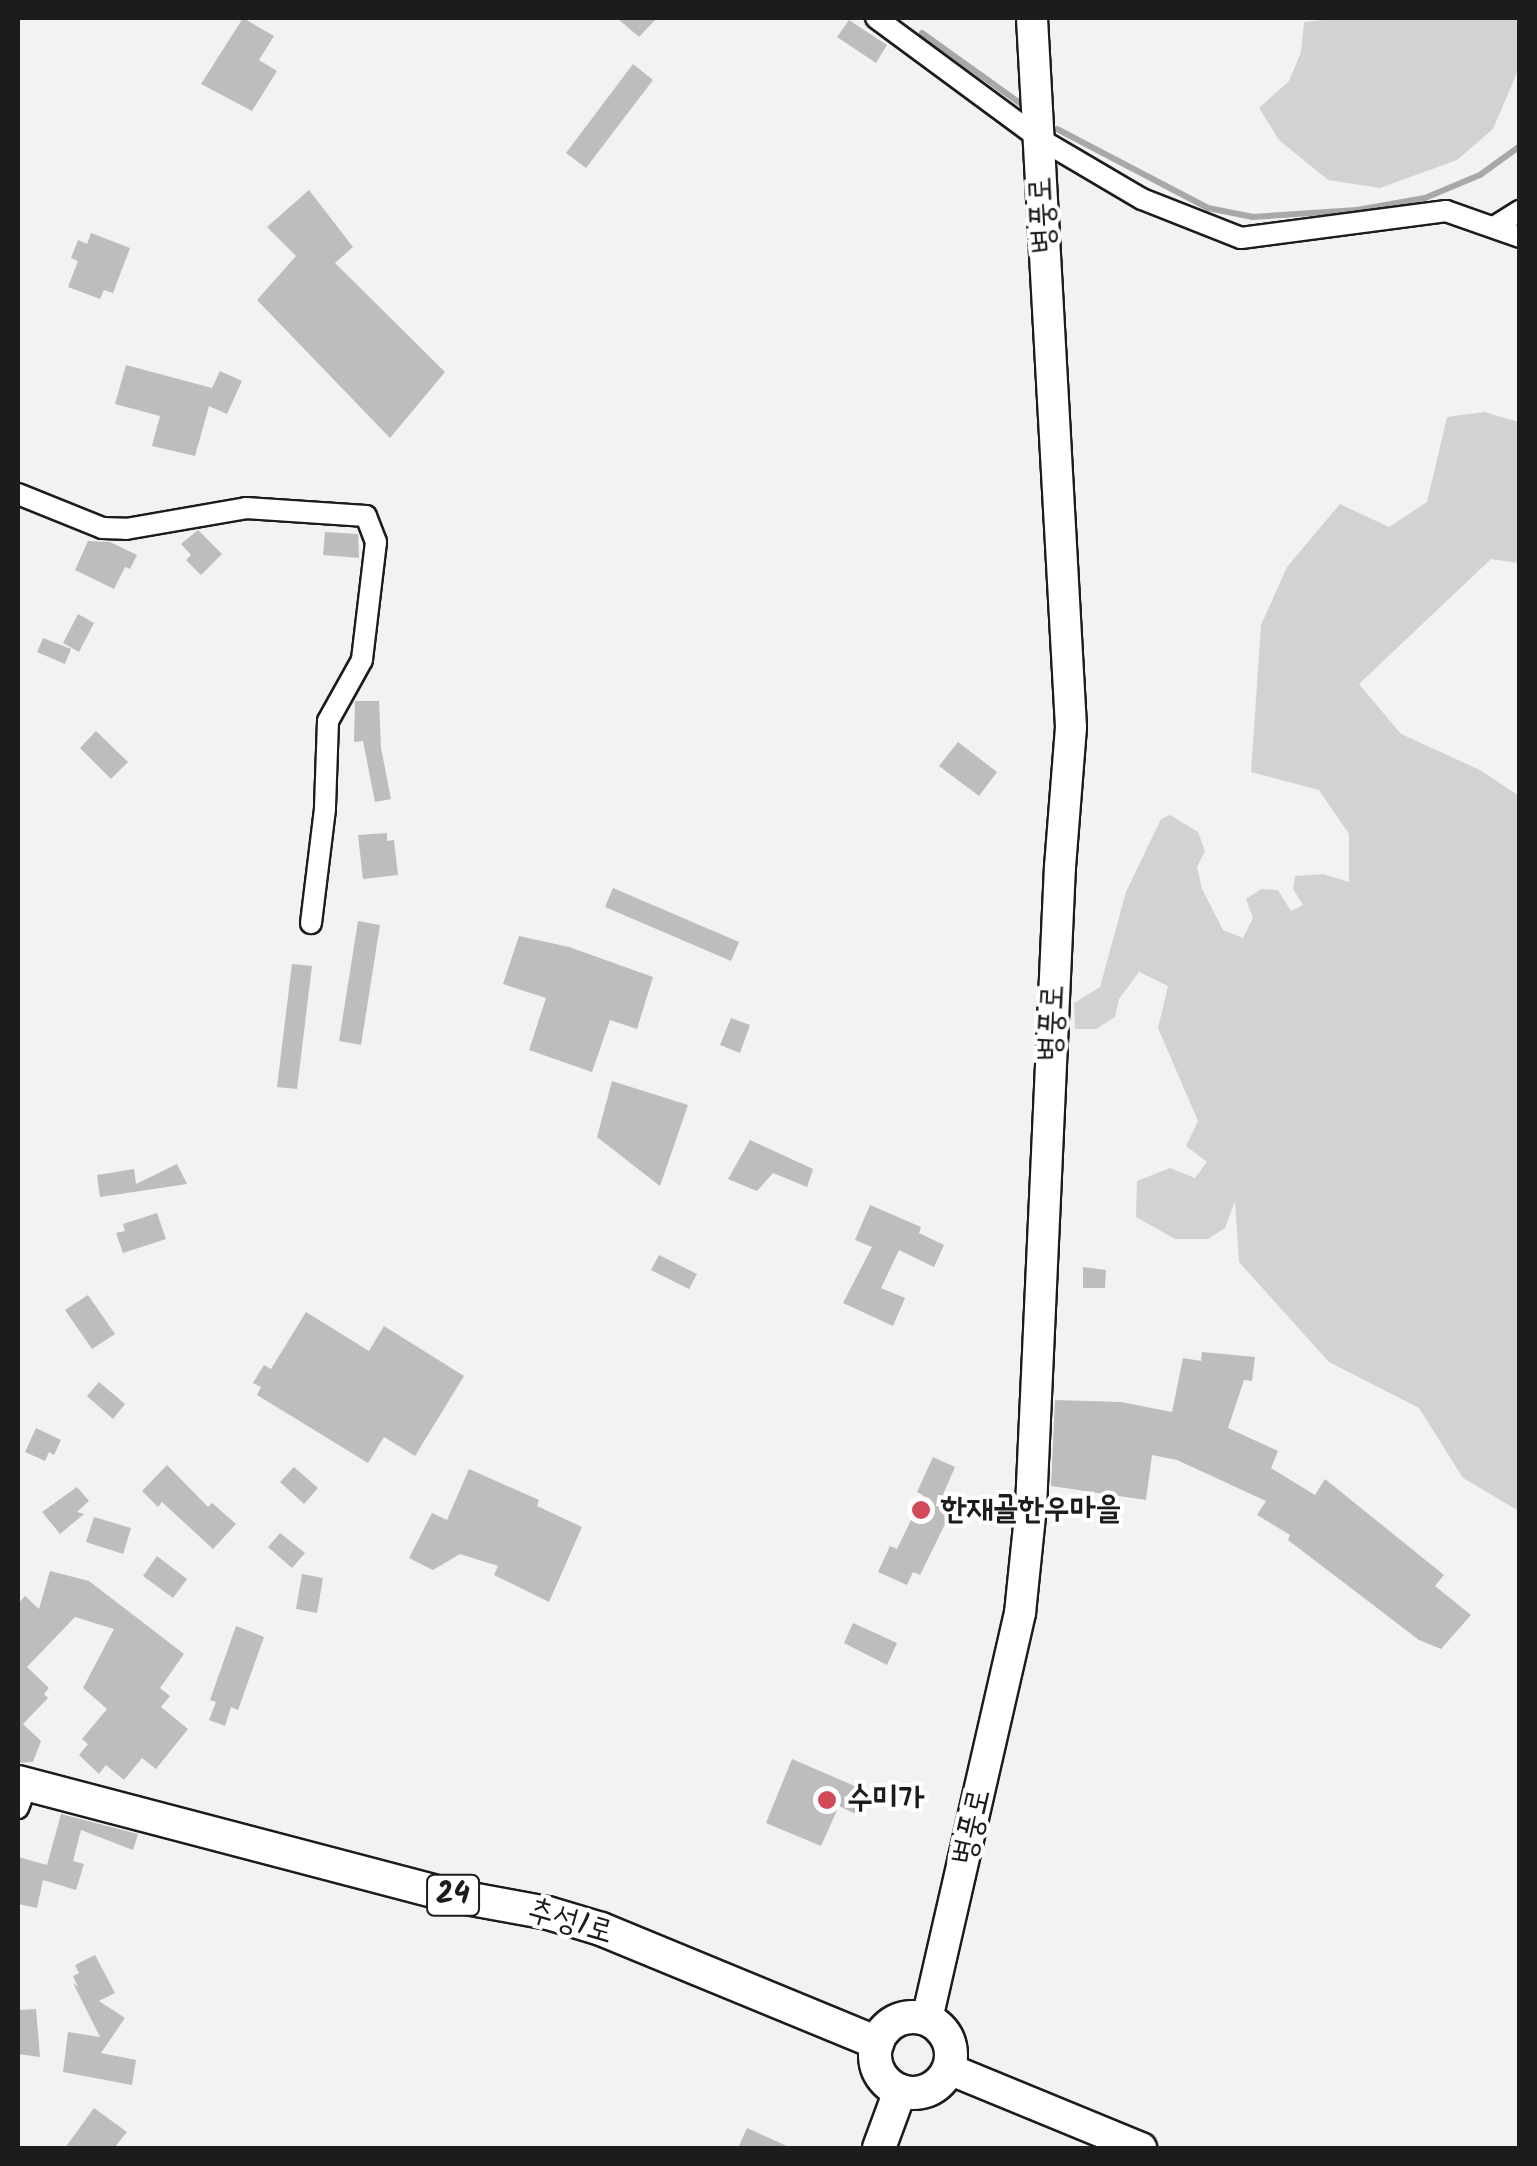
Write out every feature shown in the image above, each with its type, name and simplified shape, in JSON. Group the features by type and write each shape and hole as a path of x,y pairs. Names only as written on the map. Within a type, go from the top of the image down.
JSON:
{"main road":[{"name":"병풍로","path":"927,2020 1020,1613 1031,1507 1060,867 1071,727 1032,18"},
{"name":"추성1로","path":"21,1791 444,1894 548,1913 602,1930 877,2043"},
{"path":"907,2017 927,2020 949,2040 949,2069 926,2092 900,2092 881,2076 876,2064 877,2043 895,2021 907,2017"},
{"path":"949,2069 1141,2148"},
{"path":"879,2148 900,2092"}],"street":[{"path":"876,18 1040,139 1142,199 1240,238 1446,212 1520,237"},
{"path":"1494,227 1520,211"},
{"path":"18,494 102,528 126,528 246,508 366,516 376,542 362,660 328,721 325,809 311,923"}],"shaded area":[{"path":"1343,18 1519,18 1519,68 1493,129 1457,160 1380,188 1328,180 1279,140 1259,108 1289,81 1301,52 1304,22"},
{"path":"1484,412 1519,422 1519,563 1491,559 1359,684 1401,734 1480,770 1519,796 1519,1511 1463,1478 1419,1408 1329,1362 1239,1262 1235,1201 1225,1228 1208,1239 1175,1239 1136,1217 1137,1181 1170,1168 1195,1178 1207,1162 1186,1146 1198,1121 1158,1028 1168,986 1139,972 1119,999 1115,1017 1096,1029 1075,1029 1074,1003 1100,987 1126,892 1161,819 1170,815 1198,832 1205,851 1197,867 1202,889 1223,930 1243,938 1253,918 1246,899 1261,889 1278,890 1291,911 1303,905 1293,889 1295,876 1323,874 1349,882 1349,834 1319,790 1251,772 1261,625 1287,567 1340,504 1389,527 1427,502 1447,417"}],"building":[{"path":"243,18 274,36 259,60 277,71 252,111 201,84"},
{"path":"617,18 657,18 639,37"},
{"path":"849,20 887,45 876,63 837,37"},
{"path":"633,64 653,80 586,168 566,153"},
{"path":"309,190 353,247 335,263 445,372 390,438 257,300 296,256 267,227"},
{"path":"91,233 130,248 113,293 104,290 100,299 68,287 78,261 71,258 78,240 87,244"},
{"path":"126,365 212,388 220,371 242,381 227,414 209,406 195,456 152,446 160,416 115,404"},
{"path":"198,530 222,554 201,575 186,560 191,555 181,544"},
{"path":"325,532 358,534 359,558 323,555"},
{"path":"88,541 110,542 137,555 130,569 125,567 114,589 75,570"},
{"path":"78,614 94,623 79,652 63,643"},
{"path":"43,638 71,649 65,664 37,652"},
{"path":"355,701 379,701 381,748 391,799 375,802 363,741 354,742"},
{"path":"96,731 128,762 111,779 80,748"},
{"path":"958,742 997,772 979,796 939,766"},
{"path":"387,833 387,841 394,840 398,875 363,879 358,835"},
{"path":"613,888 739,942 731,961 605,907"},
{"path":"358,921 380,925 361,1045 339,1041"},
{"path":"519,936 569,947 653,977 637,1029 610,1020 592,1072 529,1050 546,998 503,984"},
{"path":"292,964 312,966 297,1089 277,1087"},
{"path":"731,1018 750,1025 740,1053 720,1045"},
{"path":"612,1081 688,1105 660,1186 597,1137"},
{"path":"750,1140 813,1169 807,1187 773,1173 757,1191 728,1179"},
{"path":"177,1164 187,1184 100,1197 97,1175 134,1169 136,1184"},
{"path":"870,1205 921,1227 919,1233 944,1245 934,1267 899,1250 881,1288 905,1298 893,1326 843,1303 872,1247 855,1240"},
{"path":"157,1213 166,1239 123,1253 116,1233 125,1231 123,1224"},
{"path":"659,1255 697,1274 689,1289 651,1270"},
{"path":"1083,1267 1106,1270 1105,1288 1083,1288"},
{"path":"88,1295 115,1334 92,1349 65,1310"},
{"path":"306,1312 369,1351 384,1326 464,1376 415,1456 384,1437 368,1463 257,1395 261,1387 253,1383 264,1365 271,1369"},
{"path":"1202,1352 1255,1357 1252,1381 1244,1380 1228,1428 1278,1451 1271,1468 1315,1495 1325,1479 1444,1575 1435,1586 1471,1615 1441,1649 1419,1640 1288,1540 1290,1535 1257,1515 1266,1501 1177,1460 1152,1455 1146,1500 1051,1486 1055,1400 1121,1402 1172,1412 1183,1358 1201,1361"},
{"path":"99,1382 125,1404 113,1419 87,1396"},
{"path":"36,1428 61,1440 54,1455 49,1452 45,1461 25,1452"},
{"path":"933,1457 955,1467 938,1506 951,1512 920,1575 913,1572 907,1585 878,1572 890,1546 897,1549 923,1495 917,1492"},
{"path":"167,1465 208,1507 212,1503 236,1524 213,1549 162,1502 158,1507 142,1491"},
{"path":"294,1467 318,1488 304,1504 280,1482"},
{"path":"469,1469 539,1500 537,1506 582,1527 549,1602 494,1575 498,1566 460,1554 433,1570 409,1558 432,1513 447,1520"},
{"path":"77,1487 89,1501 77,1512 84,1514 60,1534 42,1512"},
{"path":"94,1517 131,1528 123,1554 86,1542"},
{"path":"280,1533 305,1553 292,1568 268,1547"},
{"path":"157,1556 187,1579 173,1598 143,1576"},
{"path":"50,1571 89,1581 184,1654 160,1688 170,1696 161,1707 188,1729 156,1769 142,1758 124,1780 106,1765 99,1774 79,1755 88,1744 82,1739 107,1709 83,1688 114,1629 75,1617 27,1667 49,1688 44,1694 48,1698 23,1724 41,1741 33,1762 18,1763 18,1604 25,1596 39,1609"},
{"path":"302,1574 323,1578 317,1613 296,1609"},
{"path":"853,1623 897,1643 887,1665 844,1643"},
{"path":"236,1626 264,1637 238,1710 231,1707 225,1726 209,1720 216,1702 210,1700"},
{"path":"792,1759 871,1793 860,1816 839,1806 821,1846 766,1823"},
{"path":"61,1814 138,1834 133,1850 81,1830 73,1861 84,1864 76,1890 43,1880 37,1908 18,1904 18,1857 47,1865"},
{"path":"95,1955 115,1993 99,2001 125,2018 101,2053 136,2060 132,2085 63,2072 68,2032 100,2037 73,1983 78,1987 73,1976 79,1973 75,1965"},
{"path":"36,2009 40,2057 18,2054 18,2010"},
{"path":"94,2108 127,2132 114,2148 65,2148"},
{"path":"747,2128 791,2148 738,2148"}],"waterway":[{"path":"922,33 1021,104"},
{"path":"1057,129 1208,208 1253,217 1357,210 1425,198 1480,175 1520,146"}],"place":[{"name":"한재골한우마을","path":"921,1510"},
{"name":"수미가","path":"827,1800"}]}
